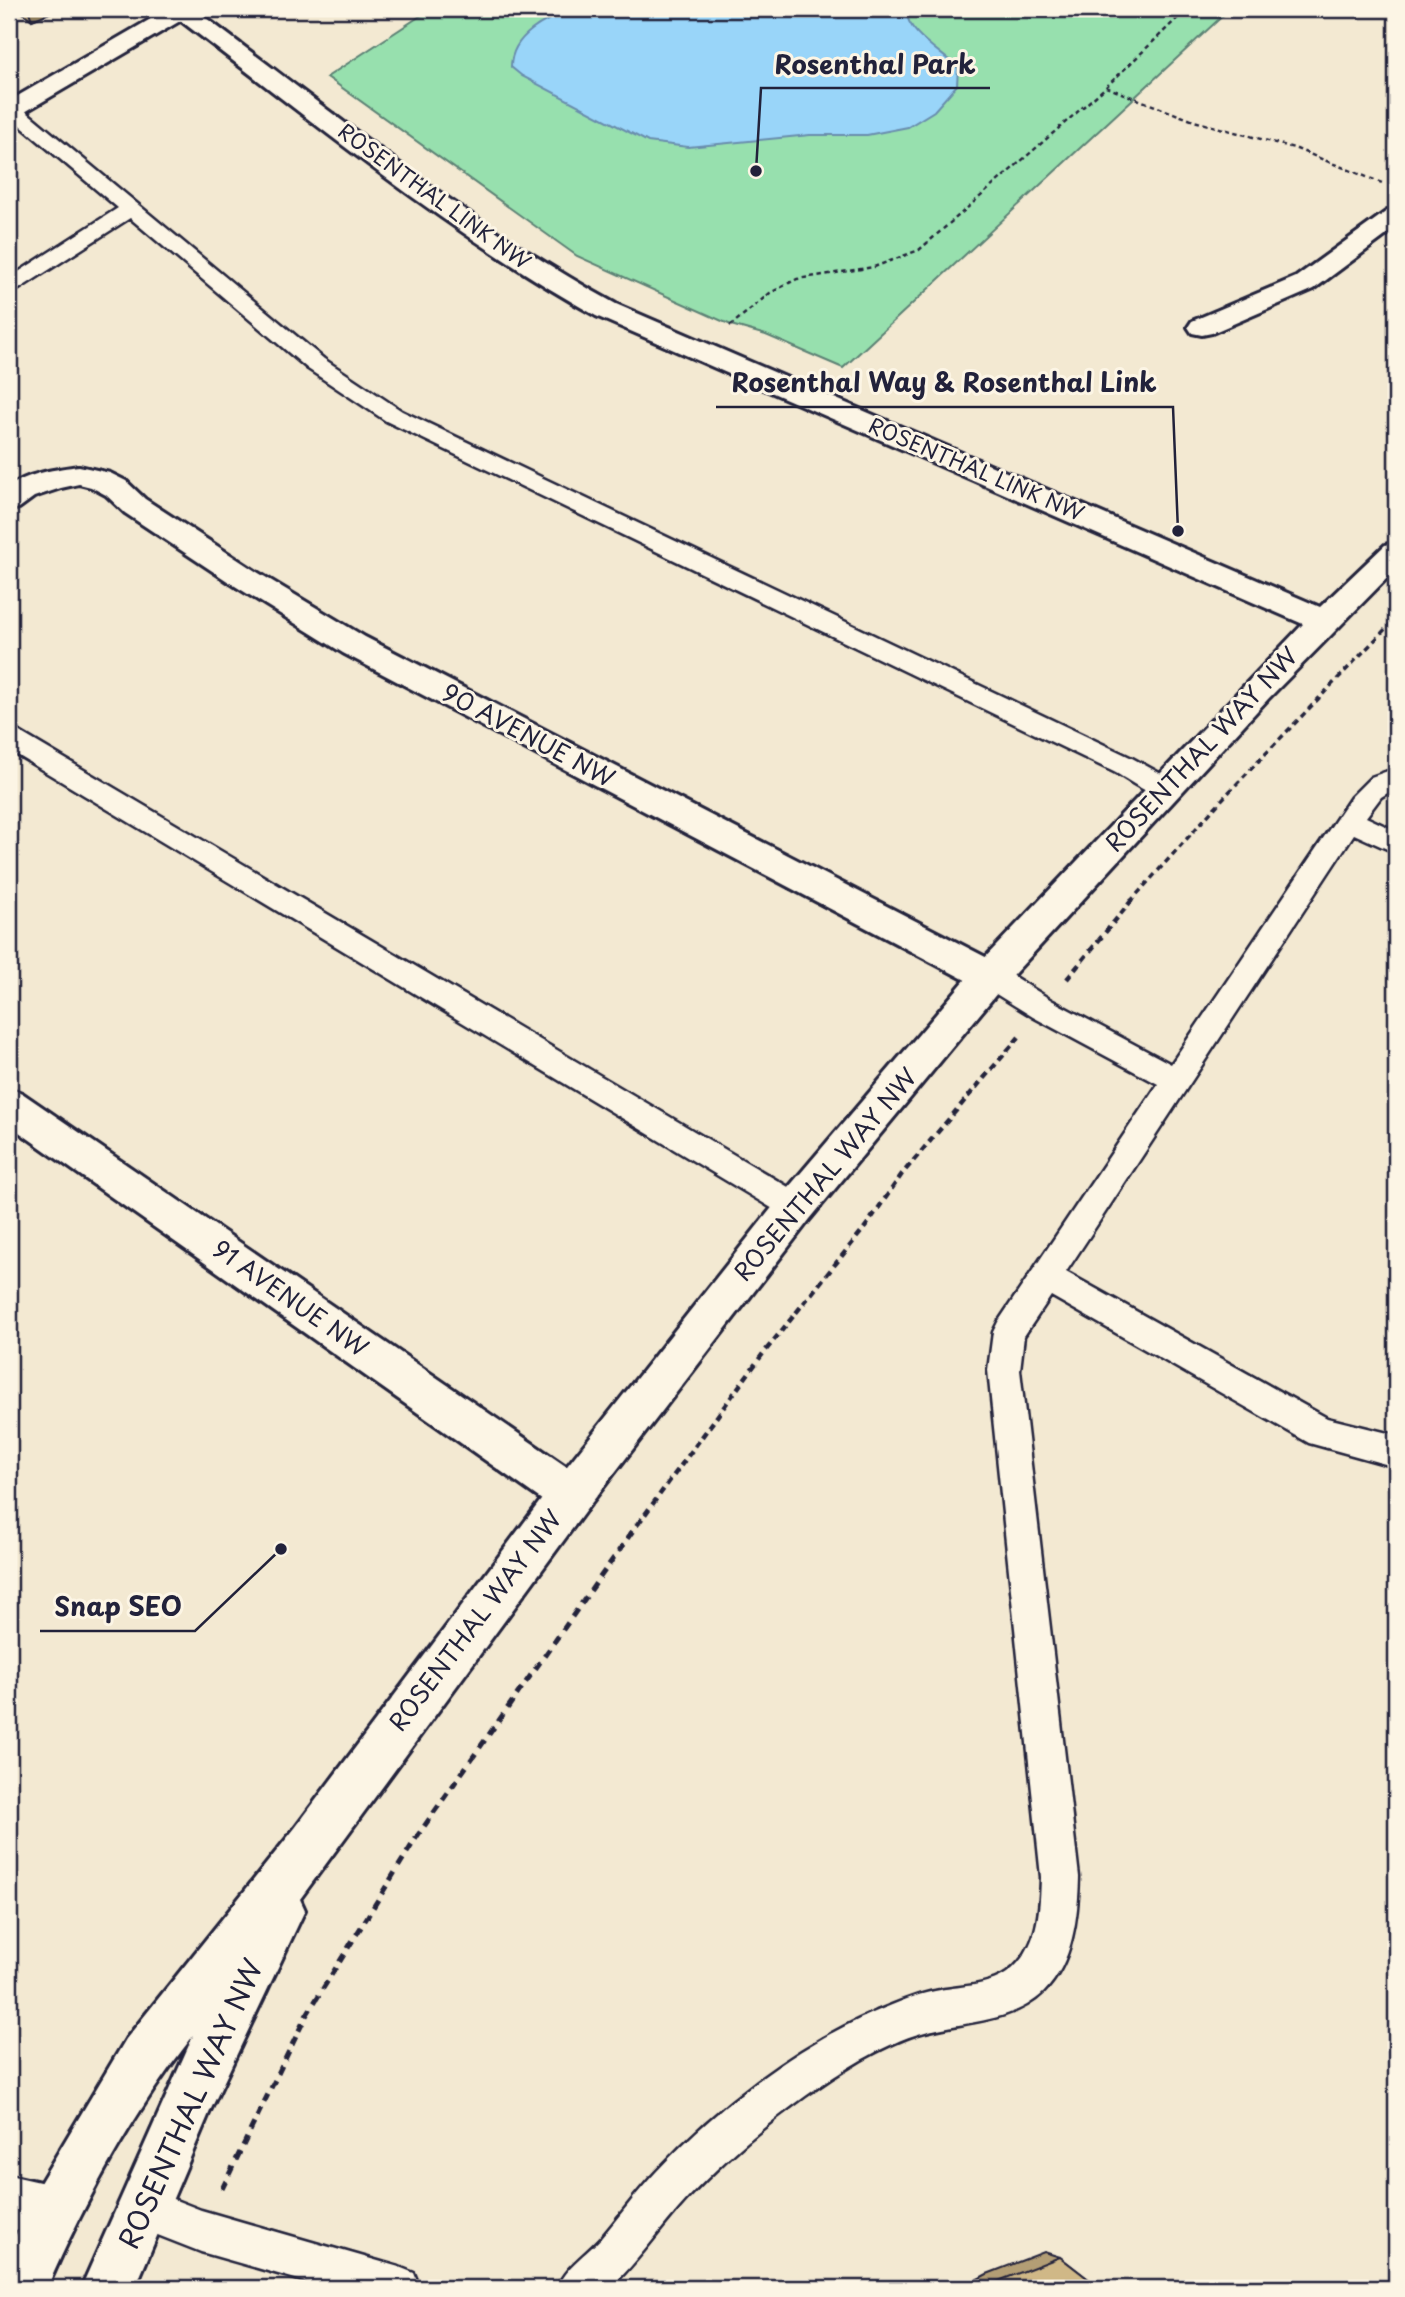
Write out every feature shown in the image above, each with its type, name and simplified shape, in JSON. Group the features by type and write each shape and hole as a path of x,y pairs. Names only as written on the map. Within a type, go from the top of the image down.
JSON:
{"street":[{"path":"10,109 182,9"},
{"name":"ROSENTHAL LINK NW","path":"182,9 458,219 606,310 1324,621"},
{"path":"1202,327 1305,283 1396,216"},
{"name":"90 AVENUE NW","path":"9,502 24,490 56,479 79,475 100,480 116,488 135,506 246,579 354,645 990,976"},
{"name":"ROSENTHAL WAY NW","path":"20,2288 31,2207 144,2057 312,1845 571,1495 796,1207 990,976 1324,621 1396,552"},
{"name":"91 AVENUE NW","path":"9,1104 571,1495"},
{"name":"ROSENTHAL WAY NW","path":"108,2288 192,2093 312,1845"}],"lane":[{"path":"10,109 316,364 394,416 1123,765 1165,788"},
{"path":"9,287 131,209"},
{"path":"9,738 796,1207"},
{"path":"578,2288 597,2272 672,2185 730,2132 827,2059 880,2030 923,2013 1002,1996 1020,1987 1039,1968 1058,1924 1060,1877 1004,1370 1009,1332 1349,820 1373,788 1385,779 1396,778"},
{"path":"1349,820 1396,843"},
{"path":"990,976 1043,1009 1176,1080"},
{"path":"1045,1276 1321,1432 1396,1451"},
{"path":"142,2208 201,2231 399,2288"}],"path":[{"path":"700,351 764,297 795,280 813,274 893,262 919,250 1106,88 1187,9"},
{"path":"1106,88 1194,121 1294,148 1388,186"},
{"path":"178,2288 201,2231 306,2016 418,1835 591,1587 762,1355 866,1226 901,1174 1043,1009 1103,933 1273,746 1396,618"}],"green space":[{"path":"431,9 1230,9 843,368 766,335 731,325 577,256 327,77"}],"water":[{"path":"573,9 907,9 907,17 917,33 958,68 957,85 934,111 908,127 867,135 810,135 688,147 648,142 522,76 511,67 517,46 523,37 542,23"}],"building":[{"path":"1060,2257 1100,2288 985,2288 1001,2280"}],"place":[{"name":"Rosenthal Park","path":"756,171"},
{"name":"Rosenthal Way & Rosenthal Link","path":"1178,531"},
{"name":"Snap SEO","path":"281,1549"}]}
